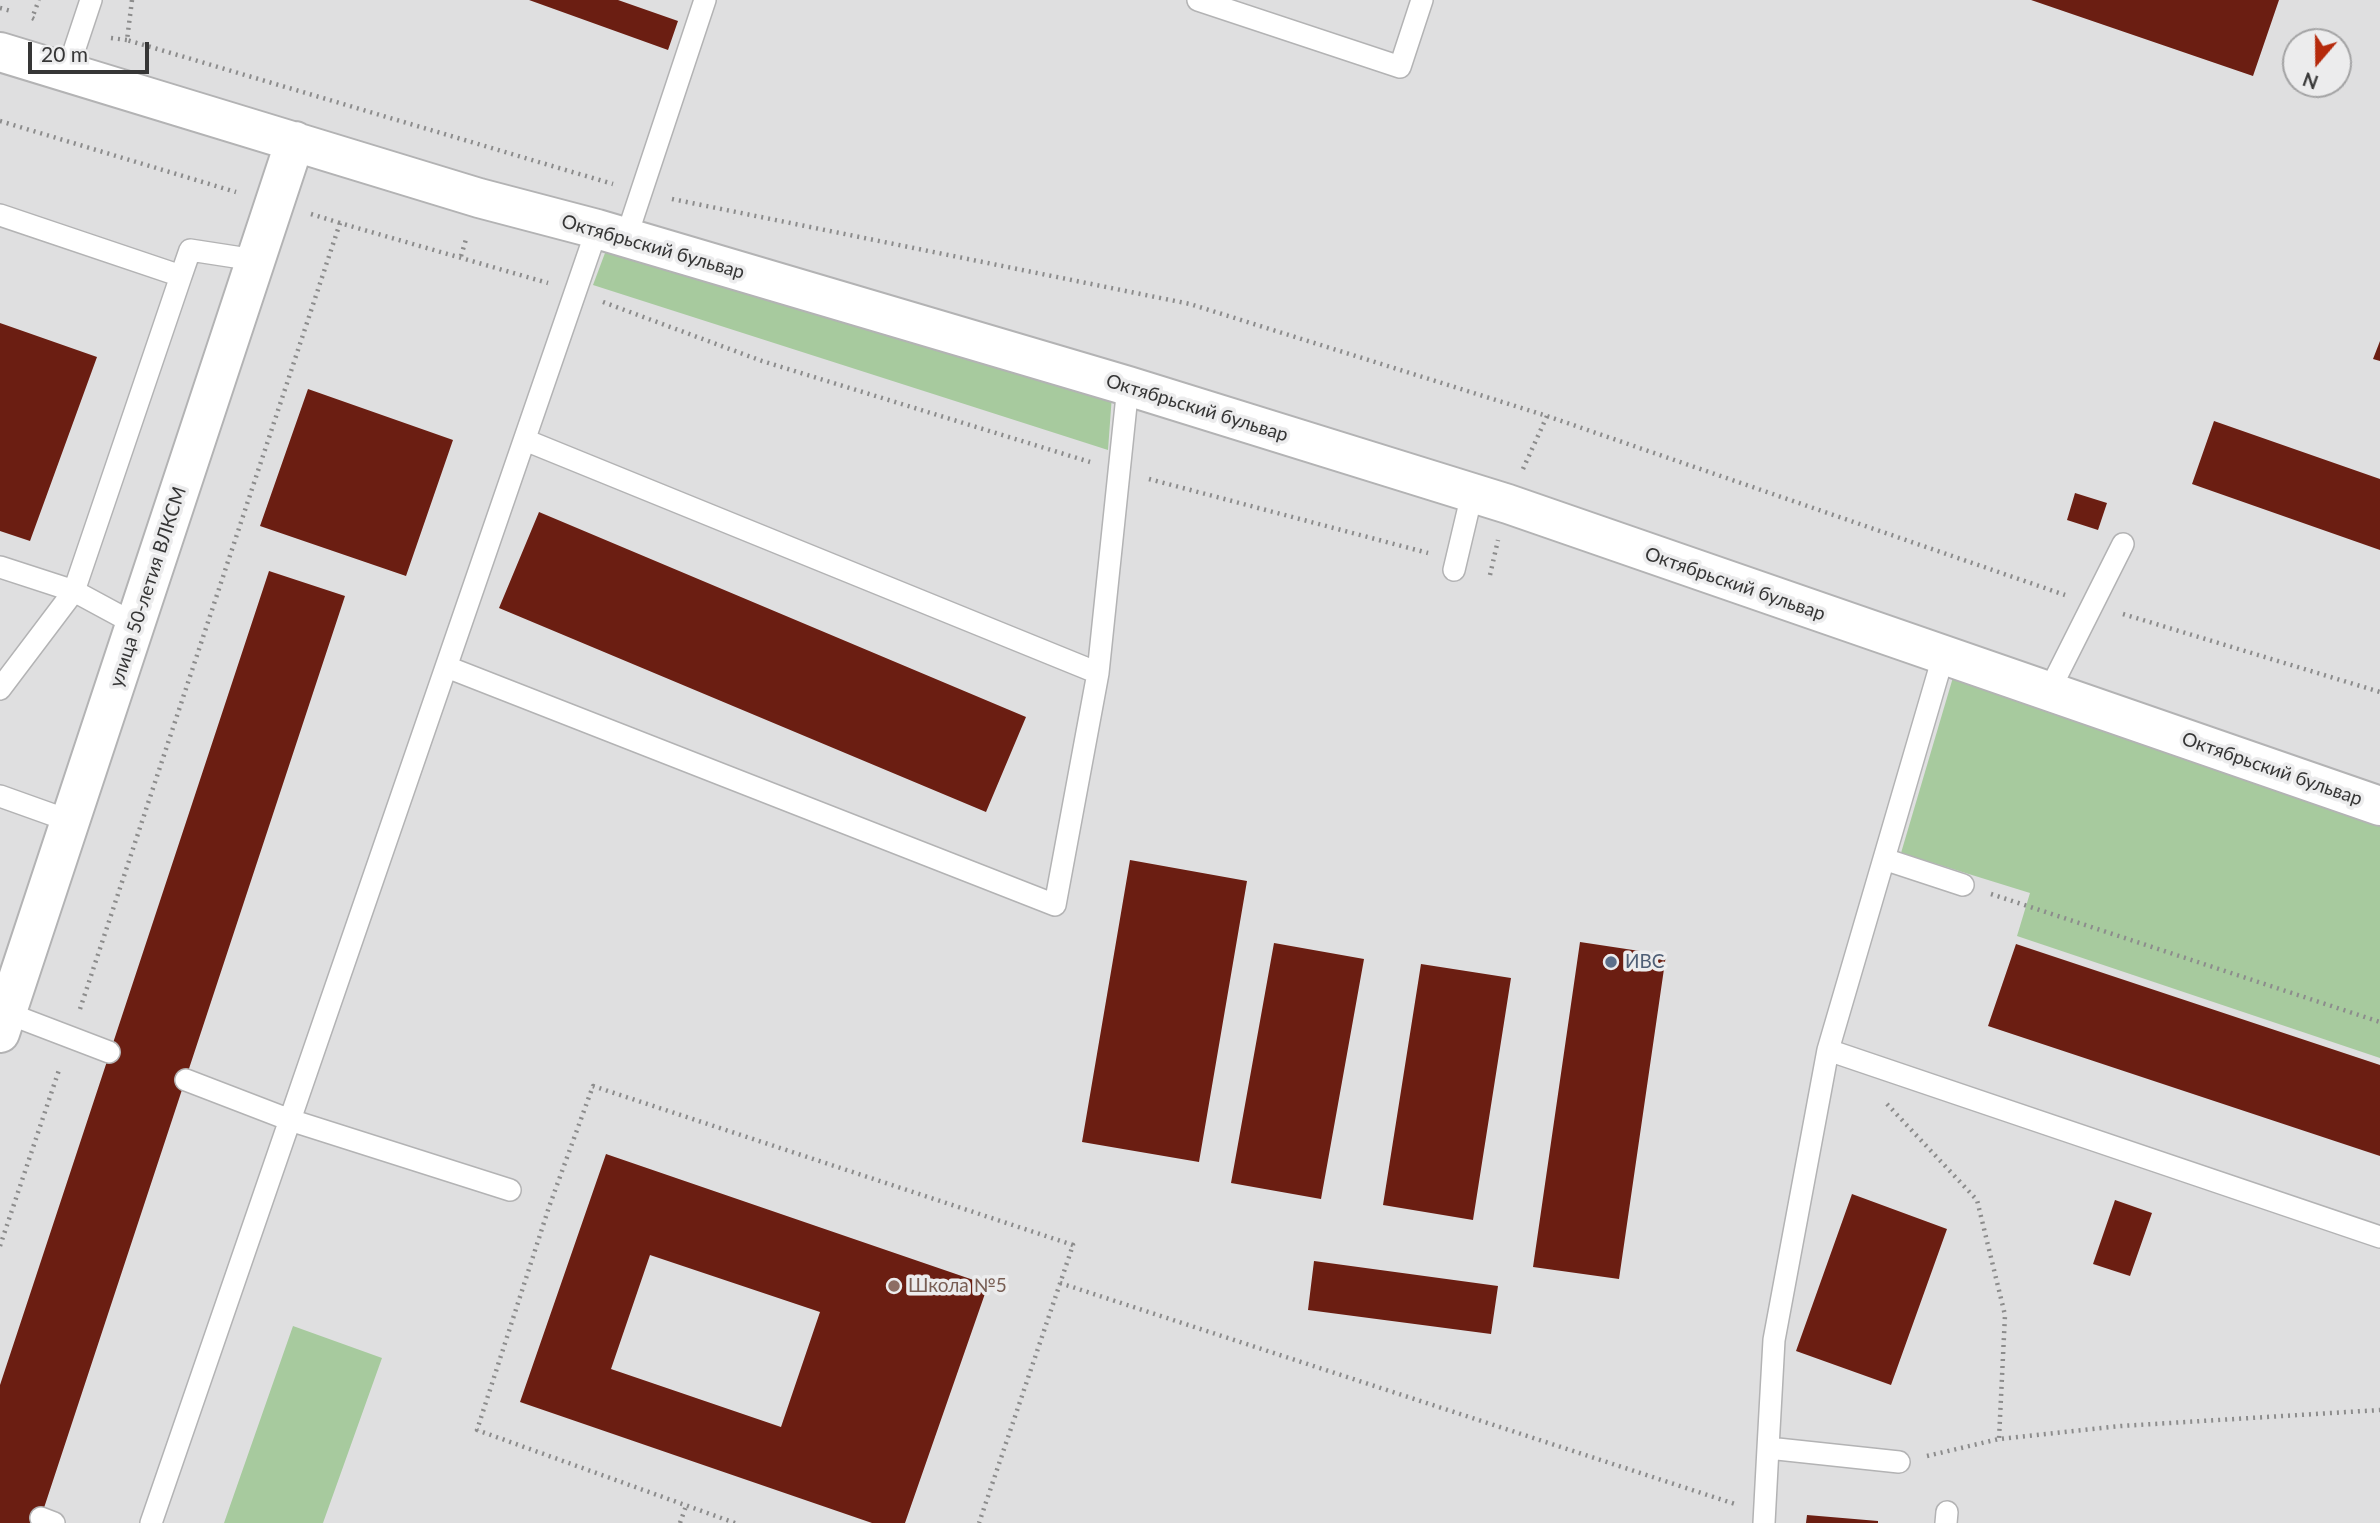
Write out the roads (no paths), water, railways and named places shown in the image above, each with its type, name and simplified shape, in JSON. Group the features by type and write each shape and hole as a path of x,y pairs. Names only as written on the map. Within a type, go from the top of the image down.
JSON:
{"street":[{"name":"Октябрьский бульвар","path":"0,52 479,198 611,234 1128,386 1472,494 2380,806"},
{"name":"улица 50-летия ВЛКСМ","path":"3,1023 295,141"}],"lane":[{"path":"67,72 91,0"},
{"path":"151,1523 576,292 611,234 641,193 705,0"},
{"path":"1198,0 1400,67 1422,0"},
{"path":"0,215 181,276"},
{"path":"0,689 74,591 190,250 255,260"},
{"path":"447,667 1055,905 1098,673 1128,386"},
{"path":"525,440 1098,673"},
{"path":"1455,565 1472,494"},
{"path":"2048,693 2123,544"},
{"path":"0,567 74,591 135,624"},
{"path":"1764,1518 1774,1340 1828,1050 1943,657"},
{"path":"0,796 70,821"},
{"path":"1884,859 1963,885"},
{"path":"3,1023 71,1038 109,1052"},
{"path":"1828,1050 2380,1237"},
{"path":"186,1080 290,1120 510,1191"},
{"path":"1768,1448 1899,1462"}],"place":[{"name":"ИВС","path":"1611,962"},
{"name":"Школа №5","path":"894,1286"}]}
